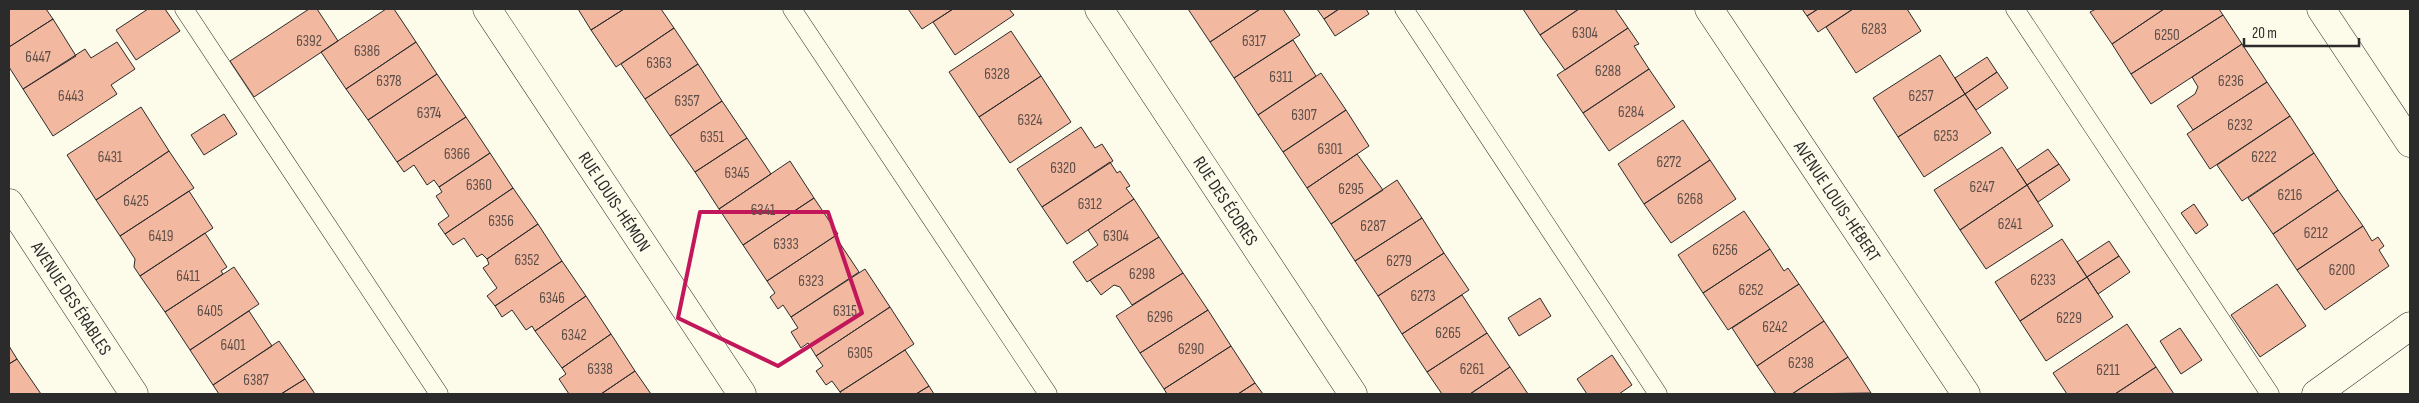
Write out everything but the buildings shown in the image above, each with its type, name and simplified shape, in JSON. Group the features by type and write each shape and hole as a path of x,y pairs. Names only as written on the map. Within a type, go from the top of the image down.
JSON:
{"street":[{"name":"RUE LOUIS-HÉMON","path":"487,9 742,394"},
{"name":"RUE DES ÉCORES","path":"1099,9 1353,394"},
{"name":"AVENUE LOUIS-HÉBERT","path":"1710,9 1966,394"},
{"path":"2321,9 2410,143"},
{"name":"AVENUE DES ÉRABLES","path":"9,203 134,394"},
{"path":"2316,394 2410,326"}],"lane":[{"path":"184,9 438,394"},
{"path":"792,9 1048,394"},
{"path":"1404,9 1658,394"},
{"path":"2015,9 2270,394"}],"highlighted area":[{"path":"700,212 828,212 862,313 778,366 678,318"}]}
